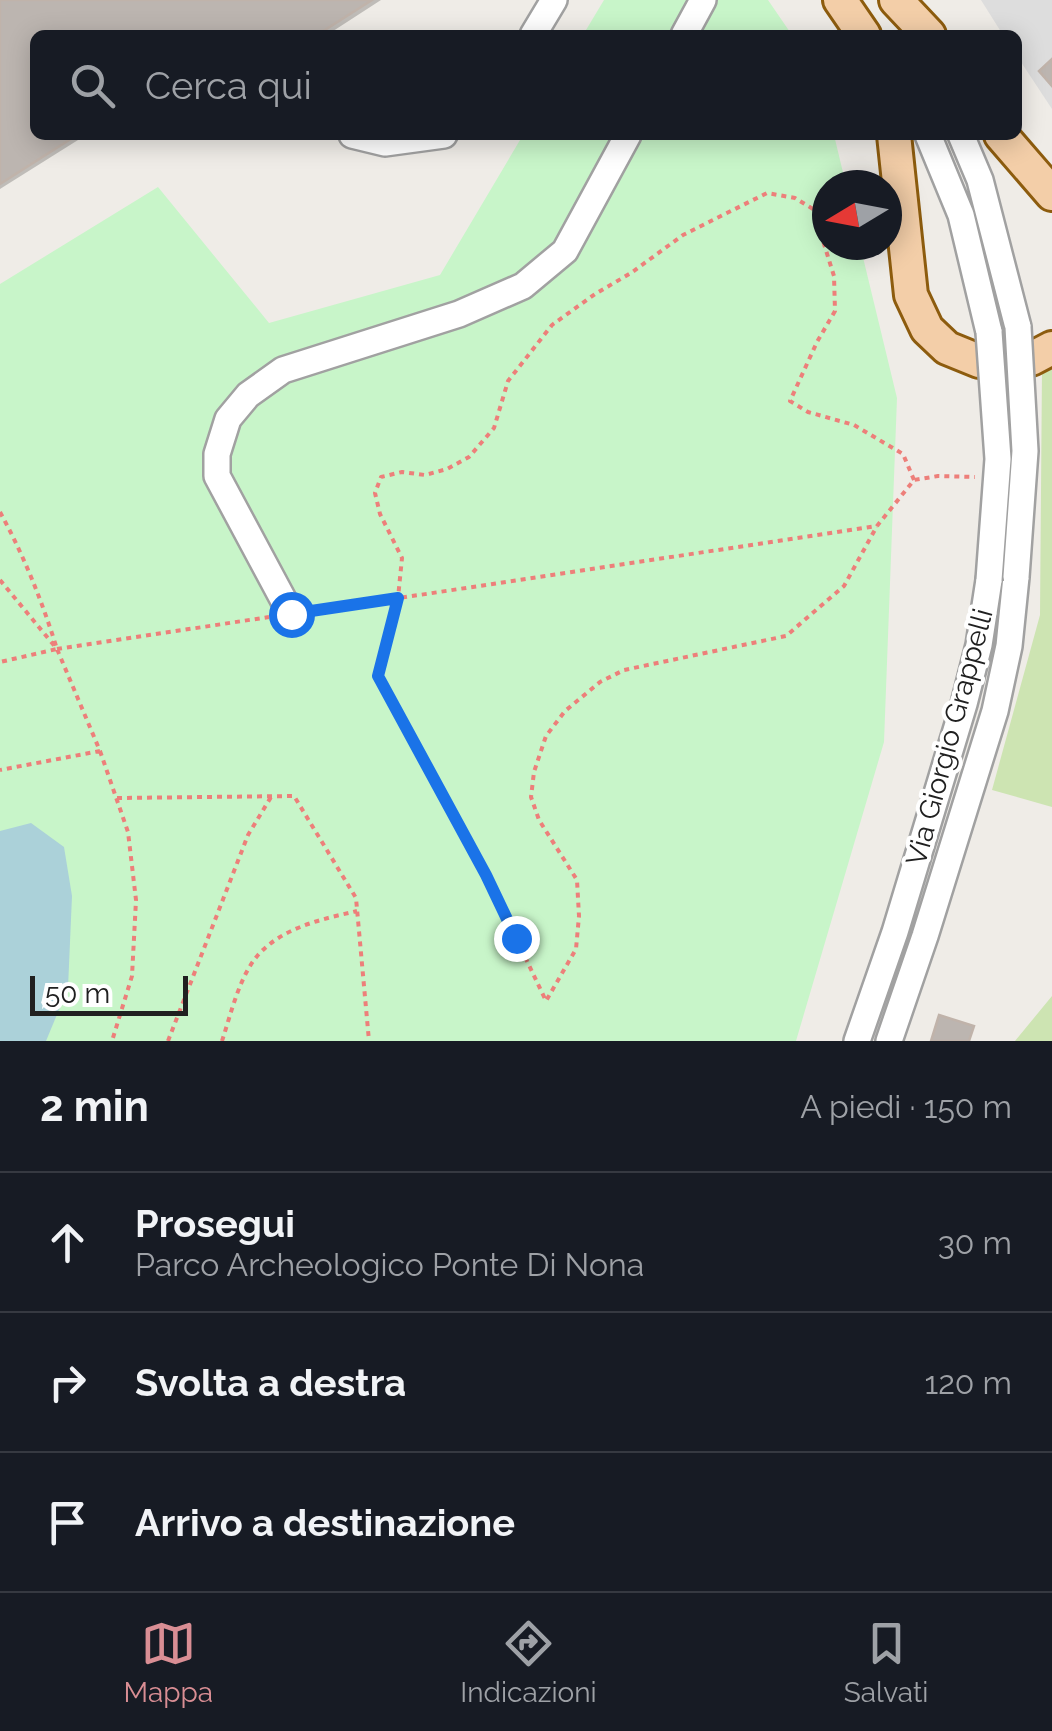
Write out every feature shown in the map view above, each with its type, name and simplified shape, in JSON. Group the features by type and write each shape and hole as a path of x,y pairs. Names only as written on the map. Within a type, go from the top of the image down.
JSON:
{"main road":[{"path":"840,0 862,30"},
{"path":"894,0 924,30"},
{"path":"895,140 911,295 927,329 947,348 979,361 1030,358 1052,348"},
{"path":"1005,140 1052,194"}],"street":[{"path":"535,30 554,0"},
{"path":"687,30 703,0"},
{"path":"894,0 909,30"},
{"path":"373,140 408,140"},
{"path":"291,614 217,476 218,454 228,419 248,395 282,370 459,314 523,286 565,251 625,140"},
{"name":"Via Giorgio Grappelli","path":"857,1041 895,932 964,704 979,646 989,580 998,459 989,332 961,215 930,140"},
{"name":"Via Giorgio Grappelli","path":"889,1041 995,711 1009,646 1016,577 1026,451 1018,327 980,180 962,140"}],"path":[{"path":"914,480 903,454 877,437 854,424 808,412 790,401 816,342 835,311 834,276 813,210 795,198 767,193 683,235 552,324 508,382 494,428 469,457 426,475 402,472 381,477 375,493 380,514 402,558 398,598 378,676 486,875 546,1001 576,949 577,880 540,820 531,797 534,772 546,736 566,710 600,682 624,670 786,636 844,586 877,526 914,480 976,476"},
{"path":"0,512 42,600 56,649 100,750 128,832 136,900 132,976 112,1041"},
{"path":"0,662 56,649 877,526"},
{"path":"0,580 56,649"},
{"path":"0,770 100,750"},
{"path":"168,1041 248,835 272,796"},
{"path":"117,798 294,796 356,898 368,1041"},
{"path":"222,1041 244,980 258,956 278,938 306,925 357,911"}],"shaded area":[{"path":"981,0 1052,0 1052,109 1022,64 1022,30 1000,30"}],"green space":[{"path":"604,0 768,0 789,30 586,30"},
{"path":"520,140 835,140 842,170 812,170 812,260 864,260 897,398 884,742 796,1041 0,1041 0,284 158,187 269,323 440,275"},
{"path":"1052,357 1052,807 992,790 1040,615 1042,369"},
{"path":"1052,996 1052,1041 1015,1041"}],"water":[{"path":"31,823 64,847 72,896 68,988 46,1041 0,1041 0,831"}],"building":[{"path":"0,0 372,0 325,30 30,30 30,140 69,140 0,184"},
{"path":"1052,59 1052,86 1039,71"},
{"path":"939,1015 974,1026 969,1041 931,1041"}],"route":[{"path":"291,614 398,598 378,676 516,938"}]}
